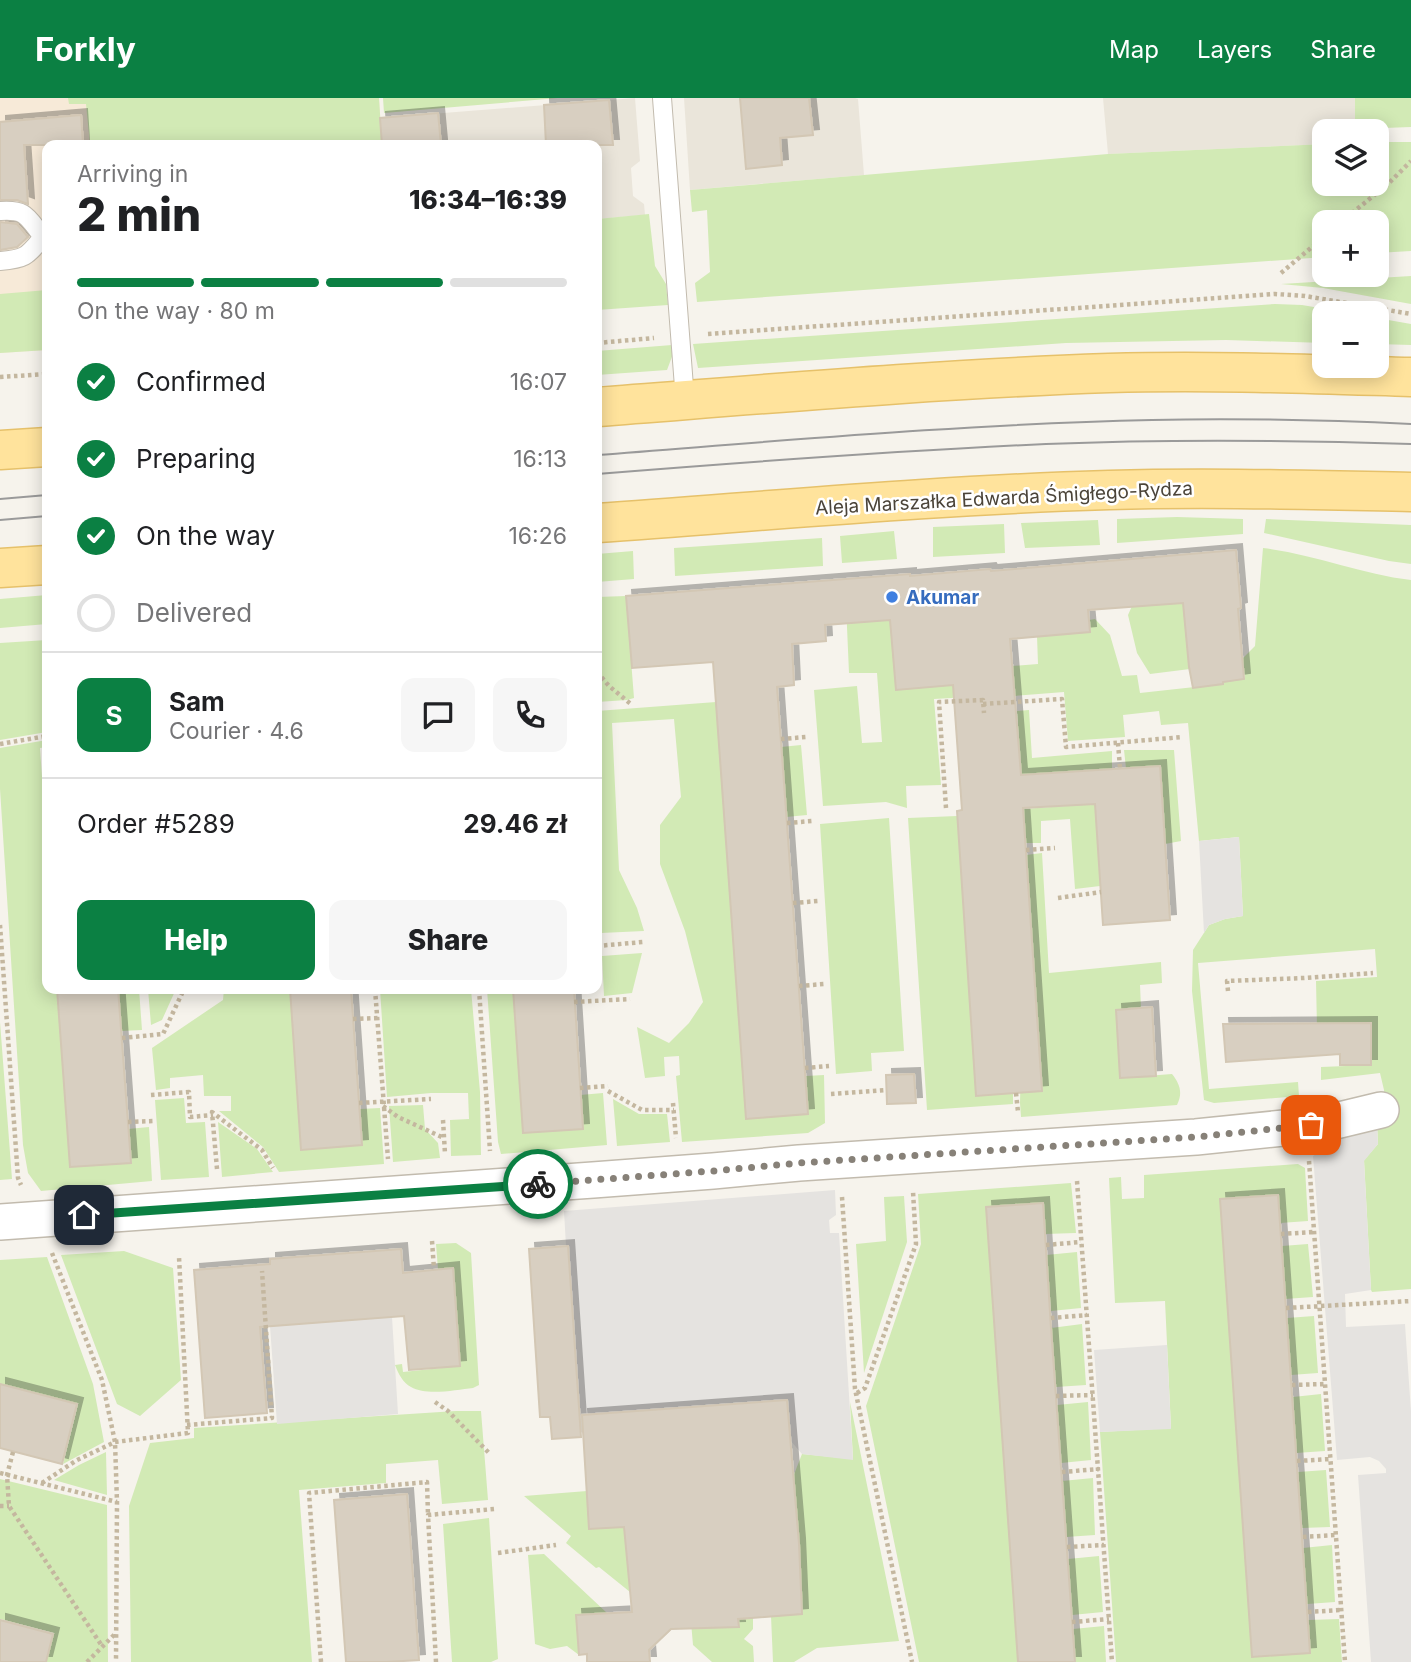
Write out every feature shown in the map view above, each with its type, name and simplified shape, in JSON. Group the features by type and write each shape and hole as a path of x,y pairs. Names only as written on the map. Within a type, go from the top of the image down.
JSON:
{"main road":[{"path":"602,407 1112,373 1226,372 1411,377"},
{"path":"0,450 42,447"},
{"name":"Aleja Marszałka Edwarda Śmigłego-Rydza","path":"602,523 940,498 1108,490 1222,488 1411,492"},
{"path":"0,568 42,565"}],"street":[{"path":"0,1222 517,1186 838,1160 1196,1137 1322,1124 1381,1111"}],"lane":[{"path":"662,98 685,400"},
{"path":"0,211 14,210 24,214 42,234"},
{"path":"0,261 19,260 42,240"}],"path":[{"path":"1356,210 1411,161"},
{"path":"1281,273 1312,247"},
{"path":"602,342 1275,294 1306,296 1411,314"},
{"path":"0,377 42,374"},
{"path":"602,677 632,705"},
{"path":"983,704 1062,699 1066,747 1183,737"},
{"path":"946,808 939,702 982,700 984,713"},
{"path":"0,744 42,737"},
{"path":"781,739 806,737"},
{"path":"1118,743 1120,768"},
{"path":"787,823 812,821"},
{"path":"1026,850 1055,848"},
{"path":"1058,898 1101,892"},
{"path":"793,903 818,901"},
{"path":"0,925 18,1178 22,1187"},
{"path":"602,946 643,942"},
{"path":"1228,991 1227,981 1373,973"},
{"path":"799,986 824,984"},
{"path":"122,1038 163,1034 182,994"},
{"path":"376,994 389,1165"},
{"path":"479,994 491,1159"},
{"path":"574,1002 630,999"},
{"path":"353,1019 378,1018"},
{"path":"805,1068 829,1066"},
{"path":"580,1088 608,1089 642,1110 673,1106 677,1146"},
{"path":"831,1094 886,1090"},
{"path":"152,1095 189,1092 190,1117 213,1115 212,1112 262,1150 278,1175"},
{"path":"1016,1093 1018,1123"},
{"path":"359,1104 431,1099"},
{"path":"383,1104 398,1117 444,1138"},
{"path":"213,1115 218,1181"},
{"path":"443,1120 445,1162"},
{"path":"128,1122 153,1121"},
{"path":"856,1393 864,1388 916,1244 910,1155"},
{"path":"1297,1160 1309,1159 1345,1662"},
{"path":"838,1160 856,1393 912,1662"},
{"path":"1067,1177 1077,1177 1112,1662"},
{"path":"1281,1234 1314,1232"},
{"path":"432,1241 434,1269"},
{"path":"1046,1245 1082,1242"},
{"path":"47,1243 102,1380 116,1442 116,1662"},
{"path":"42,1483 77,1460 116,1442 188,1433 179,1256"},
{"path":"187,1425 272,1418 262,1271"},
{"path":"1286,1308 1410,1300"},
{"path":"1051,1318 1087,1315"},
{"path":"1292,1385 1325,1384"},
{"path":"1056,1396 1093,1395"},
{"path":"435,1402 448,1411 490,1454"},
{"path":"13,1452 7,1475 9,1506 102,1646"},
{"path":"1297,1461 1331,1459"},
{"path":"1062,1472 1099,1469"},
{"path":"0,1473 117,1502"},
{"path":"321,1662 309,1493 427,1482 436,1662"},
{"path":"0,1506 9,1506"},
{"path":"428,1515 494,1509"},
{"path":"1303,1537 1336,1535"},
{"path":"498,1553 555,1545"},
{"path":"1067,1547 1104,1545"},
{"path":"1308,1612 1341,1610"},
{"path":"1072,1622 1109,1619"},
{"path":"88,1662 117,1633"}],"shaded area":[{"path":"0,98 379,98 382,140 42,140 42,350 0,353"},
{"path":"635,98 640,161 631,168 633,196 644,204 645,215 602,219 602,140 382,140 380,118"},
{"path":"684,98 858,99 864,175 690,190"},
{"path":"1103,98 1355,98 1355,119 1312,119 1312,145 1108,154"},
{"path":"1239,837 1243,916 1209,925 1204,933 1199,841"},
{"path":"1377,1123 1378,1144 1364,1161 1371,1290 1345,1294 1346,1327 1405,1324 1411,1412 1411,1662 1371,1662 1358,1475 1386,1473 1386,1469 1379,1461 1370,1457 1337,1460 1313,1156 1345,1135"},
{"path":"835,1190 836,1215 829,1220 830,1233 839,1233 853,1460 802,1454 789,1439 786,1400 580,1415 564,1211"},
{"path":"392,1317 398,1414 277,1424 270,1326"},
{"path":"1167,1345 1171,1429 1100,1432 1094,1350"}],"green space":[{"path":"68,98 379,98 382,140 90,140 86,104 69,104"},
{"path":"383,98 558,98 384,113"},
{"path":"1355,98 1411,98 1411,127 1389,128 1389,119 1355,119"},
{"path":"1389,142 1411,142 1411,251 1389,252 1389,210 1312,210 1312,258 697,302 695,283 710,272 707,210 692,212 690,190 1108,154 1312,145 1312,196 1389,196"},
{"path":"649,214 655,266 666,284 668,305 602,310 602,219"},
{"path":"1411,276 1411,304 1312,287 1389,287 1389,277"},
{"path":"1312,282 1312,287 1281,284"},
{"path":"42,290 42,350 0,353 0,294"},
{"path":"1275,304 1312,307 1312,343 1226,340 1066,343 698,368 693,344"},
{"path":"1389,320 1411,324 1411,345 1389,344"},
{"path":"672,345 673,354 667,370 602,375 602,351"},
{"path":"1117,519 1243,519 1243,534 1117,543"},
{"path":"1266,519 1411,525 1411,564 1264,533"},
{"path":"1098,520 1100,545 1025,548 1021,523"},
{"path":"1004,524 1005,553 933,557 933,527"},
{"path":"894,531 897,559 842,563 840,536"},
{"path":"822,538 823,566 675,576 674,548"},
{"path":"1263,548 1411,580 1411,1289 1371,1290 1364,1160 1378,1144 1377,1123 1386,1122 1380,1073 1321,1080 1321,1067 1371,1065 1371,1023 1340,1023 1317,1028 1316,981 1377,977 1375,949 1198,963 1209,1089 1298,1082 1299,1096 1214,1103 1204,1100 1192,991 1193,950 1209,925 1243,916 1239,837 1199,841 1188,723 1161,725 1159,711 1123,715 1125,737 1068,741 1064,692 934,699 941,785 906,786 907,808 886,802 823,806 814,690 857,686 862,743 882,742 877,673 849,673 845,581 871,577 875,621 913,618 897,689 1013,681 1012,666 1038,664 1037,636 1090,632 1089,620 1095,619 1110,635 1122,676 1137,675 1140,693 1245,679 1242,659 1255,646"},
{"path":"633,551 634,579 602,582 602,554"},
{"path":"42,595 42,624 0,628 0,599"},
{"path":"626,596 634,698 627,700 602,702 602,597"},
{"path":"1183,603 1190,669 1150,674 1137,653 1128,615 1132,606"},
{"path":"42,640 42,733 0,740 0,643"},
{"path":"716,702 747,1119 808,1114 806,1076 824,1075 825,1123 808,1133 682,1142 676,1076 680,1075 679,1056 664,1057 665,1076 645,1078 637,1027 669,1043 689,1023 703,1002 685,931 660,864 660,825 681,797 674,719 612,723 619,870 637,908 644,931 602,933 602,711"},
{"path":"1029,710 1032,758 1112,751 1112,769 1021,775 1017,711"},
{"path":"42,741 42,994 57,994 70,1167 130,1163 128,1129 149,1127 152,1181 41,1191 28,1173 23,1145 0,789 0,748"},
{"path":"801,745 807,815 786,817 781,747"},
{"path":"1124,750 1174,750 1181,841 1165,844 1160,766 1126,768"},
{"path":"1095,804 1100,886 1075,889 1070,819 1041,821 1041,843 1026,843 1023,809"},
{"path":"957,816 976,1095 1013,1093 1013,1104 927,1110 908,818"},
{"path":"889,818 904,1051 871,1053 872,1071 836,1074 820,824"},
{"path":"1042,853 1049,973 1161,962 1162,983 1140,985 1141,1008 1116,1010 1120,1078 1172,1074 1180,1089 1177,1105 1021,1117 1026,855"},
{"path":"642,953 632,993 604,996 602,956"},
{"path":"118,994 139,994 142,1030 121,1031"},
{"path":"148,994 174,994 162,1020 151,1025"},
{"path":"224,994 290,994 301,1149 362,1145 360,1109 380,1108 384,1164 279,1172 263,1147 219,1111 231,1111 231,1096 204,1096 203,1075 170,1078 170,1088 156,1090 152,1048 223,1000"},
{"path":"380,994 471,994 480,1092 481,1155 451,1156 450,1120 469,1119 468,1093 387,1097"},
{"path":"487,994 513,994 523,1133 583,1129 580,1095 603,1093 607,1145 501,1154"},
{"path":"0,1022 12,1179 0,1180"},
{"path":"184,1098 186,1123 205,1122 209,1177 161,1180 155,1100"},
{"path":"613,1099 639,1114 667,1114 670,1142 617,1146"},
{"path":"423,1105 425,1129 438,1143 440,1158 393,1162 389,1106"},
{"path":"218,1122 257,1149 273,1172 222,1177"},
{"path":"1298,1164 1305,1168 1308,1221 1280,1223 1278,1195 1221,1199 1252,1657 1310,1653 1308,1620 1339,1619 1342,1662 1116,1662 1100,1432 1171,1428 1165,1301 1115,1303 1109,1178 1121,1177 1122,1199 1144,1198 1144,1175"},
{"path":"1071,1183 1076,1233 1045,1234 1043,1203 987,1207 1018,1662 919,1662 866,1406 921,1244 918,1194"},
{"path":"904,1196 907,1242 864,1373 856,1244 886,1241 884,1197"},
{"path":"456,1243 471,1253 479,1385 441,1392 417,1390 406,1383 395,1365 402,1364 403,1372 460,1366 453,1268 438,1269 436,1244"},
{"path":"1308,1244 1313,1297 1285,1299 1282,1246"},
{"path":"124,1251 173,1268 181,1380 140,1416 117,1404 61,1255"},
{"path":"1077,1252 1081,1308 1051,1311 1046,1255"},
{"path":"47,1257 93,1384 104,1442 63,1464 78,1404 0,1384 0,1260"},
{"path":"1314,1316 1318,1373 1291,1375 1287,1318"},
{"path":"1082,1324 1086,1385 1056,1387 1051,1328"},
{"path":"1321,1394 1325,1451 1296,1453 1293,1397"},
{"path":"850,1402 899,1641 817,1648 794,1662 773,1662 771,1616 802,1613 799,1544 630,1592 566,1543 571,1536 524,1496 587,1491 590,1529 795,1516 793,1477 802,1454 853,1459"},
{"path":"1088,1402 1091,1460 1061,1463 1057,1405"},
{"path":"481,1411 488,1500 442,1504 438,1460 386,1464 386,1483 299,1490 312,1662 131,1662 129,1506 150,1443 194,1438 194,1428"},
{"path":"106,1452 107,1495 54,1480 79,1465"},
{"path":"1326,1470 1330,1527 1302,1528 1298,1472"},
{"path":"1093,1478 1095,1535 1066,1537 1062,1481"},
{"path":"0,1479 107,1505 108,1662 46,1662 54,1633 0,1619"},
{"path":"489,1518 498,1659 491,1662 452,1662 443,1524"},
{"path":"1332,1545 1335,1602 1307,1604 1303,1548"},
{"path":"544,1554 607,1613 576,1615 579,1655 567,1646 550,1649 535,1644 528,1555"},
{"path":"1099,1556 1103,1612 1072,1615 1068,1559"},
{"path":"753,1617 753,1629 744,1639 753,1646 754,1662 712,1662 693,1645 691,1622 739,1627 738,1618"},
{"path":"1104,1626 1106,1662 1075,1662 1073,1629"}],"building":[{"path":"740,98 809,98 813,135 780,138 782,165 746,169"},
{"path":"609,100 613,145 602,145 602,140 546,140 544,105"},
{"path":"438,113 441,140 382,140 380,118"},
{"path":"81,115 83,140 42,140 42,145 24,145 28,204 17,200 0,200 0,122"},
{"path":"0,222 17,224 28,237 17,247 0,250"},
{"path":"1236,550 1244,679 1193,688 1183,603 1088,610 1090,632 1010,639 1021,775 1160,766 1170,920 1103,925 1095,804 1023,808 1042,1091 976,1096 957,811 962,810 953,685 896,690 890,620 825,625 826,641 792,644 794,685 777,687 808,1114 746,1119 713,662 632,668 626,596 910,574 991,571"},
{"path":"57,994 118,994 131,1163 70,1167"},
{"path":"290,994 351,994 362,1145 301,1150"},
{"path":"513,994 574,994 583,1129 523,1133"},
{"path":"1152,1007 1156,1076 1120,1078 1116,1010"},
{"path":"1371,1023 1371,1065 1340,1065 1340,1054 1226,1062 1223,1024"},
{"path":"914,1074 916,1103 887,1104 886,1075"},
{"path":"1278,1195 1310,1653 1252,1657 1220,1199"},
{"path":"1043,1203 1075,1662 1018,1662 986,1207"},
{"path":"568,1246 581,1437 552,1439 550,1417 540,1417 529,1249"},
{"path":"401,1249 403,1273 453,1268 460,1366 409,1370 404,1316 260,1327 267,1413 205,1418 194,1270 270,1264 270,1259"},
{"path":"0,1384 77,1404 62,1464 0,1448"},
{"path":"787,1400 802,1614 738,1619 739,1627 671,1629 649,1650 650,1662 587,1662 587,1654 579,1655 576,1615 632,1612 624,1527 589,1529 582,1415"},
{"path":"407,1494 419,1660 346,1662 334,1500"},
{"path":"0,1620 53,1634 46,1662 0,1662"}],"tram line":[{"path":"602,455 874,434 1082,422 1249,419 1411,424"},
{"path":"602,474 1046,444 1137,441 1411,444"},
{"path":"0,499 42,495"},
{"path":"0,520 42,516"}],"way so far":[{"path":"538,1184 799,1163 1196,1137 1311,1125"}],"place":[{"name":"Akumar","path":"892,597"}],"route":[{"path":"84,1215 538,1184"}]}
